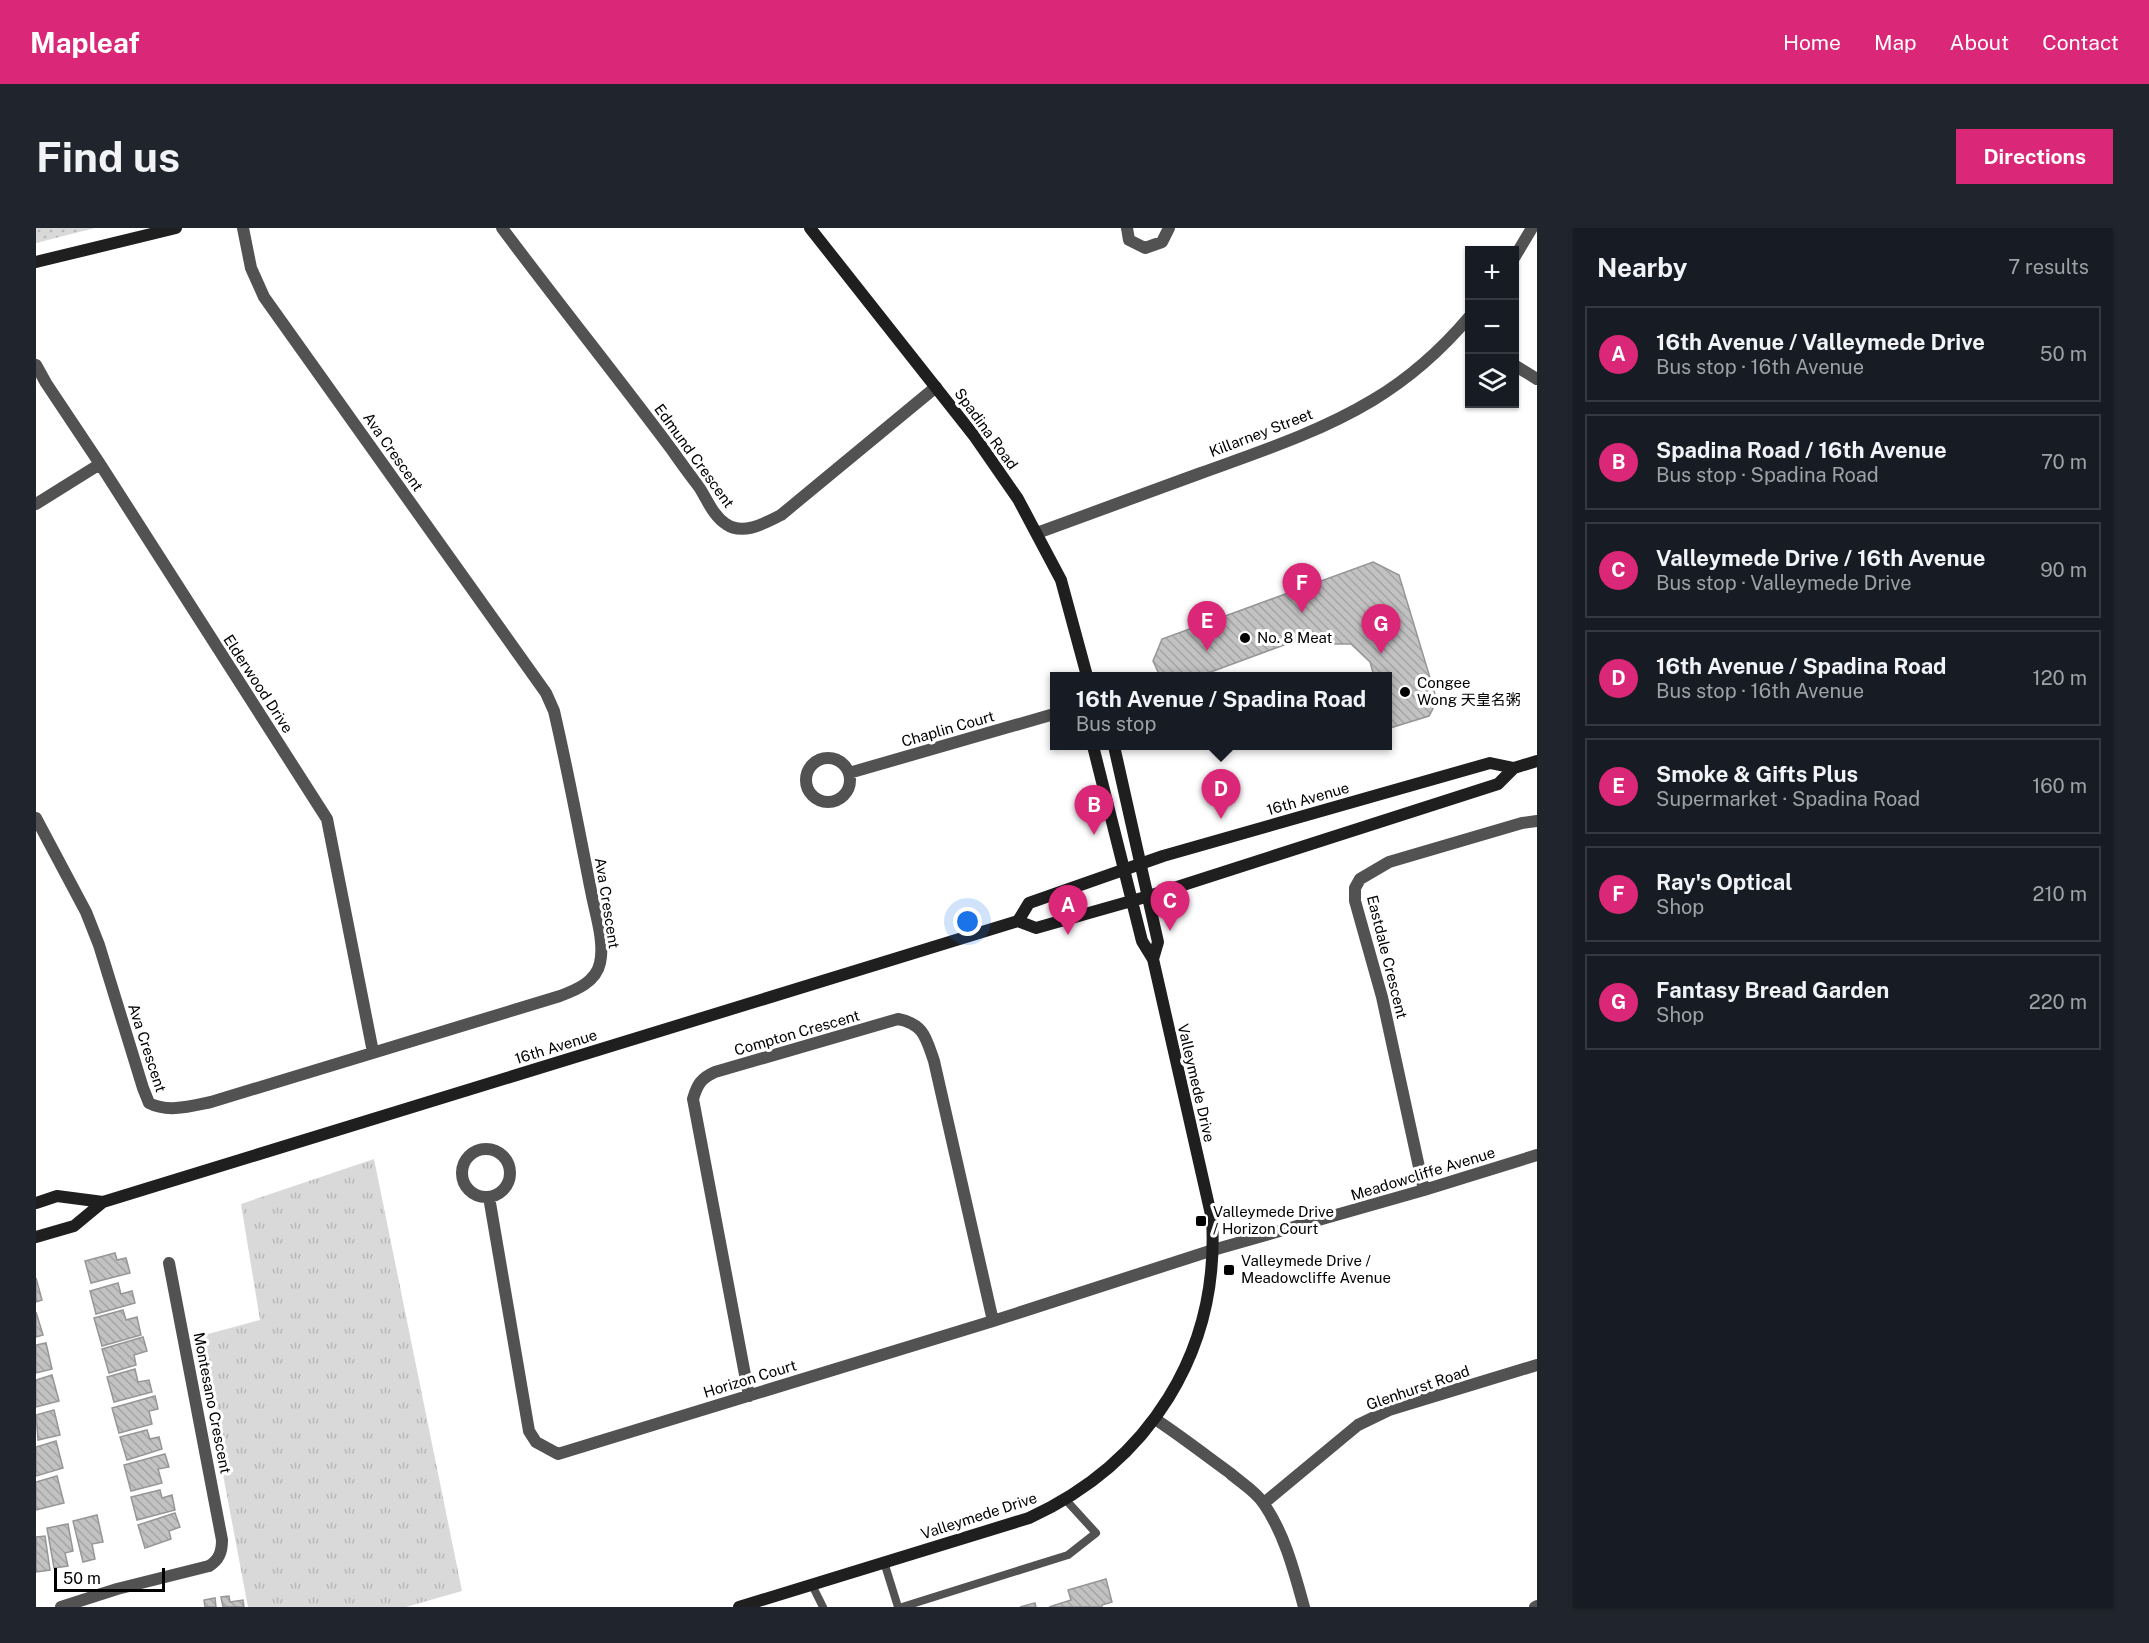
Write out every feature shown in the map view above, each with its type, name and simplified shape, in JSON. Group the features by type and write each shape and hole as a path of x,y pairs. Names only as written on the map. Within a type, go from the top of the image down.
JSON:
{"main road":[{"path":"36,262 176,228"},
{"name":"Spadina Road","path":"810,228 936,387 1018,499 1061,580 1086,672"},
{"path":"1094,750 1131,899"},
{"path":"1115,750 1149,896"},
{"name":"16th Avenue","path":"36,1237 74,1226 103,1202 1018,921 1036,928 1131,899 1149,896 1498,784 1514,768 1537,761"},
{"name":"16th Avenue","path":"1018,921 1029,903 1163,856 1490,763 1514,768"},
{"name":"Valleymede Drive","path":"1149,896 1158,942 1153,959"},
{"name":"Valleymede Drive","path":"739,1607 1029,1518 1065,1499 1092,1482 1123,1456 1155,1419 1187,1366 1201,1325 1211,1283 1214,1250 1212,1219 1153,959 1142,941 1131,899"},
{"name":"16th Avenue","path":"36,1203 57,1196 103,1202"}],"street":[{"name":"Ava Crescent","path":"36,818 86,912 99,945 149,1103 158,1108 211,1102 560,996 580,988 593,977 600,964 601,944 558,729 554,711 546,693 264,297 251,268 243,228"},
{"name":"Edmund Crescent","path":"502,228 627,390 726,525 739,529 761,525 781,515 936,387"},
{"path":"1127,228 1130,240 1145,248 1162,242 1169,228"},
{"path":"1519,251 1532,228"},
{"name":"Killarney Street","path":"1037,533 1273,447 1327,424 1374,400 1464,332"},
{"name":"Elderwood Drive","path":"36,365 327,819 373,1052"},
{"path":"1519,368 1537,379"},
{"path":"36,504 100,464"},
{"name":"Chaplin Court","path":"849,773 1050,715"},
{"name":"Eastdale Crescent","path":"1424,1190 1382,997 1355,902 1355,888 1360,879 1389,862 1522,823 1537,821"},
{"name":"Compton Crescent","path":"749,1395 693,1099 697,1085 704,1076 715,1072 898,1018 911,1021 924,1032 934,1061 993,1321"},
{"path":"486,1148 494,1150 506,1159 510,1175 503,1190 489,1197 473,1194 467,1189 461,1174 465,1159 471,1153 486,1148"},
{"name":"Meadowcliffe Avenue","path":"1214,1250 1537,1155"},
{"name":"Horizon Court","path":"489,1197 529,1431 536,1442 558,1454 993,1321 1214,1250"},
{"name":"Montesano Crescent","path":"61,1607 117,1589 208,1566 215,1562 222,1549 186,1344 169,1263"},
{"name":"Glenhurst Road","path":"1264,1503 1358,1425 1389,1410 1537,1365"},
{"path":"1155,1419 1253,1491 1264,1503 1283,1539 1304,1607"}],"lane":[{"path":"884,1562 900,1607 1068,1555 1096,1533 1065,1499"},
{"path":"812,1585 823,1607"}],"green space":[{"path":"36,228 95,228 36,243"},
{"path":"374,1159 462,1591 406,1607 248,1607 197,1337 260,1320 241,1204"}],"building":[{"path":"1373,562 1399,575 1437,701 1429,716 1392,727 1392,672 1373,672 1370,662 1351,644 1314,644 1311,635 1211,672 1158,672 1153,661 1162,639"},
{"path":"115,1253 117,1260 126,1258 130,1273 91,1283 85,1261"},
{"path":"36,1278 42,1300 36,1302"},
{"path":"118,1283 121,1294 132,1291 135,1303 96,1314 90,1291"},
{"path":"123,1310 126,1320 137,1317 141,1335 102,1346 94,1318"},
{"path":"36,1312 43,1335 36,1337"},
{"path":"143,1337 147,1351 134,1355 136,1365 109,1373 102,1349"},
{"path":"46,1343 52,1369 36,1373 36,1345"},
{"path":"135,1369 138,1382 149,1380 152,1392 114,1402 107,1377"},
{"path":"52,1375 59,1401 36,1407 36,1380"},
{"path":"155,1396 158,1409 149,1411 152,1424 119,1433 112,1408"},
{"path":"54,1410 60,1435 38,1440 36,1415"},
{"path":"147,1430 150,1439 159,1437 162,1449 127,1460 120,1437"},
{"path":"56,1441 63,1468 36,1476 36,1447"},
{"path":"165,1454 169,1467 158,1469 162,1483 131,1491 124,1465"},
{"path":"57,1476 64,1503 36,1510 36,1482"},
{"path":"160,1490 162,1498 172,1495 175,1510 137,1520 131,1497"},
{"path":"175,1513 180,1527 169,1531 171,1539 145,1548 138,1525"},
{"path":"97,1515 103,1542 92,1544 95,1559 83,1562 73,1521"},
{"path":"68,1524 73,1551 65,1553 68,1566 54,1568 47,1528"},
{"path":"45,1536 50,1570 36,1572 36,1537"},
{"path":"1106,1579 1112,1602 1102,1607 1049,1607 1071,1600 1068,1590"},
{"path":"229,1596 230,1602 243,1600 244,1607 223,1607 221,1597"},
{"path":"215,1598 216,1607 205,1607 204,1600"},
{"path":"1035,1603 1036,1607 1020,1607"}],"place":[{"name":"Ray's Optical","path":"1302,613"},
{"name":"No. 8 Meat","path":"1245,638"},
{"name":"Smoke & Gifts Plus","path":"1207,651"},
{"name":"Fantasy Bread Garden","path":"1381,654"},
{"name":"Congee Wong 天皇名粥","path":"1405,692"},
{"name":"16th Avenue / Spadina Road","path":"1221,819"},
{"name":"Spadina Road / 16th Avenue","path":"1094,835"},
{"name":"Valleymede Drive / 16th Avenue","path":"1170,931"},
{"name":"16th Avenue / Valleymede Drive","path":"1068,935"},
{"name":"Valleymede Drive / Horizon Court","path":"1201,1221"},
{"name":"Valleymede Drive / Meadowcliffe Avenue","path":"1229,1270"}]}
